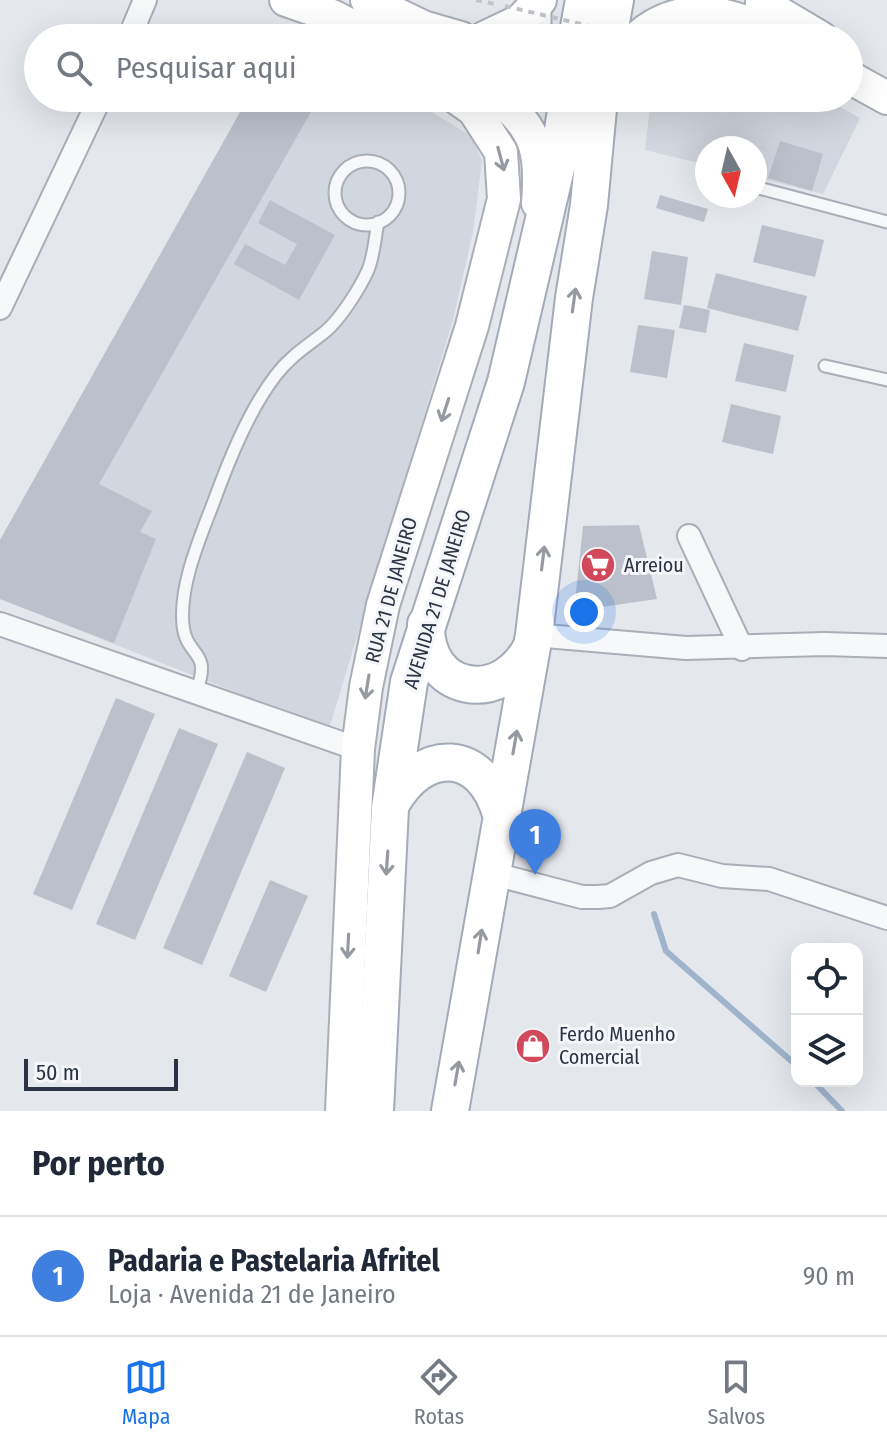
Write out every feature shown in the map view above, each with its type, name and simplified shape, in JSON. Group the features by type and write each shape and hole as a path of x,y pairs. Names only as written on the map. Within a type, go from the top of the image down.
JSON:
{"main road":[{"path":"580,24 584,0"},
{"path":"611,24 615,0"},
{"name":"AVENIDA 21 DE JANEIRO","path":"375,1111 391,804 409,682 506,382 559,155 560,112"},
{"path":"450,1111 532,642 574,298 589,205 598,112"},
{"path":"426,622 430,656 441,671 457,681 474,686 493,684 509,676 523,664 532,642"},
{"path":"391,804 411,775 442,762 475,770 488,782 501,814"}],"street":[{"path":"135,24 145,0"},
{"path":"286,0 348,24"},
{"path":"367,0 417,24"},
{"path":"514,24 543,0"},
{"path":"651,24 661,13 693,4 743,18 773,12 795,24"},
{"path":"863,62 887,75"},
{"path":"863,85 887,98"},
{"path":"0,308 93,112"},
{"name":"RUA 21 DE JANEIRO","path":"342,1111 358,749 383,605 472,326 504,199 501,152 475,112"},
{"path":"516,112 535,141 541,170 532,279"},
{"path":"589,205 611,112"},
{"path":"689,536 742,649"},
{"path":"0,624 358,749"},
{"path":"532,642 742,649 825,644 887,646"},
{"path":"490,873 582,897 598,897 617,893 651,873 678,865 722,876 769,879 887,918"}],"lane":[{"path":"543,0 544,24"},
{"path":"196,692 203,675 202,658 189,643 183,626 185,593 215,498 256,407 276,375 299,350 329,329 368,270 378,222 395,209 399,188 389,169 379,163 358,162 341,174 335,193 337,203 349,219 368,225 378,222"},
{"path":"767,190 887,222"},
{"path":"825,366 887,380"}],"path":[{"path":"476,0 580,24"}],"shaded area":[{"path":"240,112 432,112 471,136 482,160 473,232 453,320 329,729 0,599 0,540"},
{"path":"649,112 849,112 860,118 823,194 767,180 767,136 695,136 695,162 645,150"}],"building":[{"path":"240,112 311,112 99,484 152,511 140,532 156,539 114,643 0,599 0,540"},
{"path":"780,141 823,154 812,191 768,178"},
{"path":"660,195 695,205 695,208 708,209 704,222 656,208"},
{"path":"270,200 335,235 299,300 234,264 245,244 285,265 297,244 258,223"},
{"path":"762,225 824,240 815,277 753,262"},
{"path":"652,251 688,257 681,305 644,299"},
{"path":"716,273 807,296 798,331 707,308"},
{"path":"684,305 710,310 706,333 679,328"},
{"path":"638,325 675,330 667,378 630,372"},
{"path":"744,343 794,355 786,392 735,381"},
{"path":"731,404 781,416 773,454 722,442"},
{"path":"639,525 657,599 574,611 583,526"},
{"path":"116,698 155,714 72,910 33,894"},
{"path":"179,728 218,744 135,940 96,924"},
{"path":"247,752 285,768 202,965 163,948"},
{"path":"270,880 308,896 266,992 229,976"}],"waterway":[{"path":"654,914 666,951 791,1061"},
{"path":"819,1087 842,1111"}],"place":[{"name":"Arreiou","path":"598,565"},
{"name":"Padaria e Pastelaria Afritel","path":"535,875"},
{"name":"Ferdo Muenho Comercial","path":"533,1046"}]}
